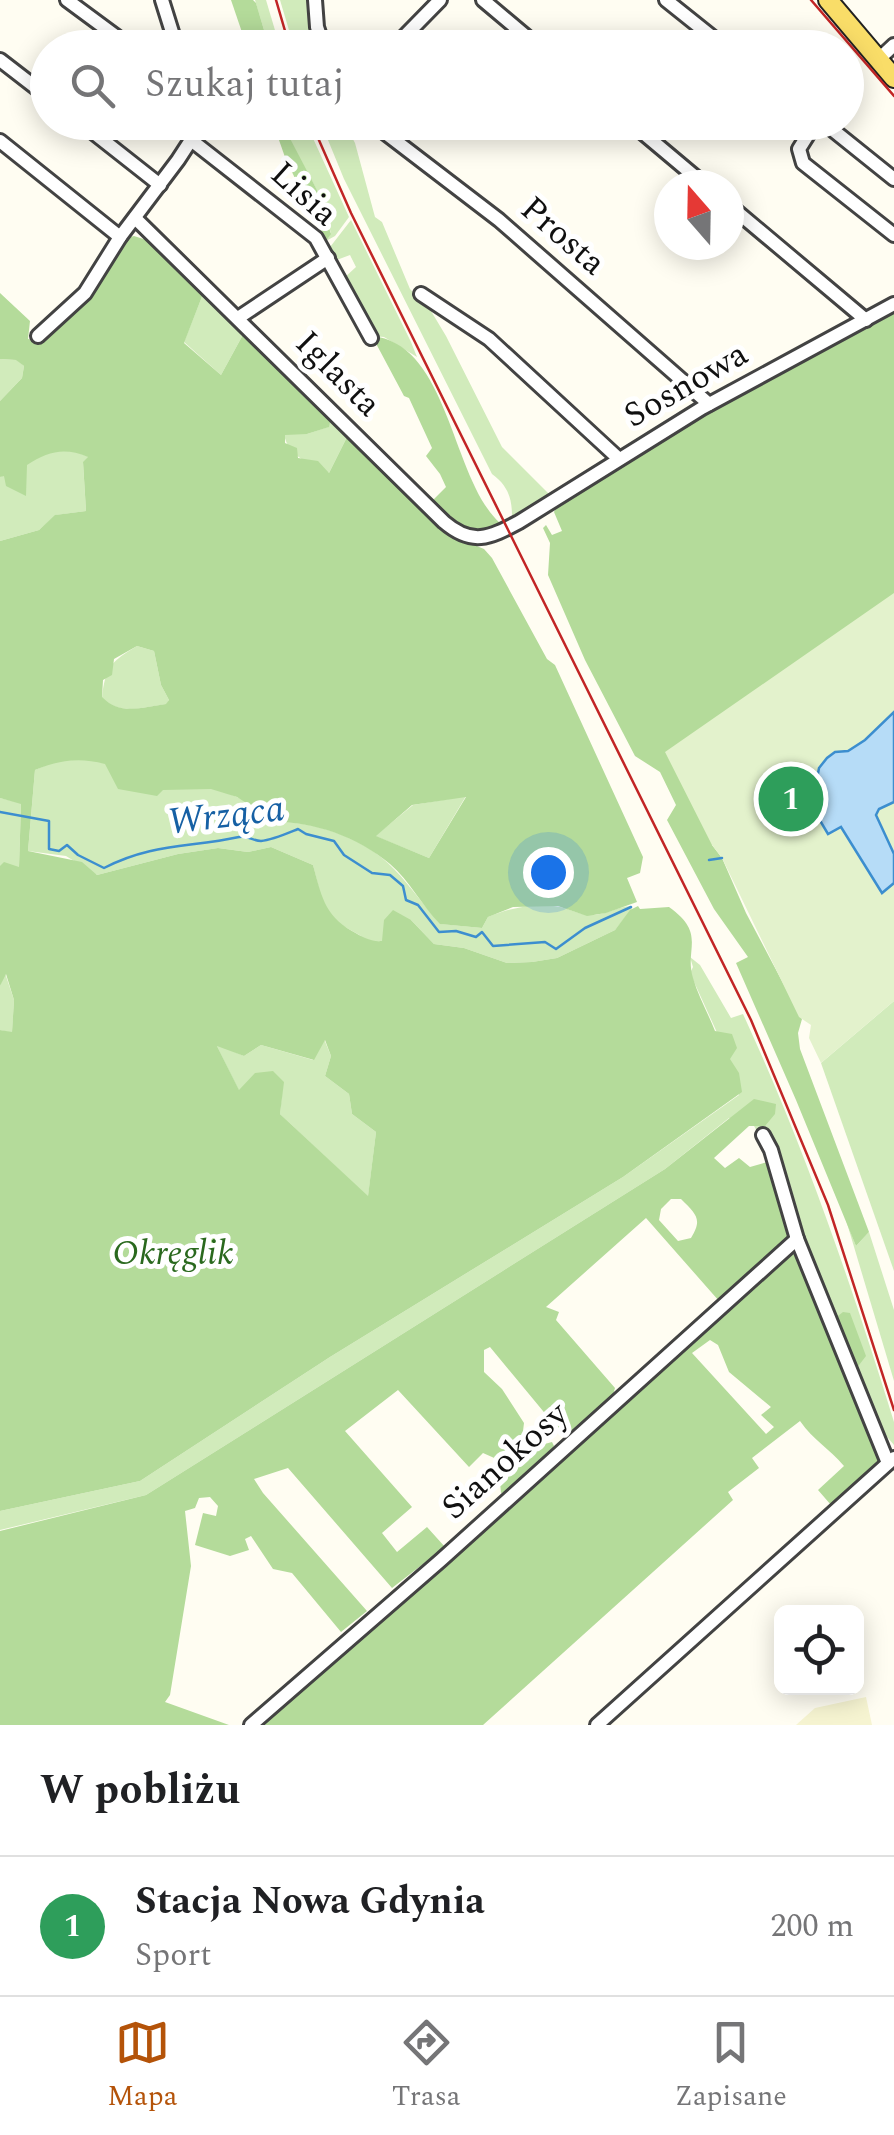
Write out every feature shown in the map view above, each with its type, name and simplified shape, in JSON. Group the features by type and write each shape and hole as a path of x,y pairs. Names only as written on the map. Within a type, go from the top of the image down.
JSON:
{"main road":[{"path":"828,0 854,30"},
{"path":"864,42 894,78"}],"street":[{"path":"68,0 108,30"},
{"path":"162,0 171,30"},
{"path":"315,0 318,30"},
{"path":"411,30 440,0"},
{"path":"483,0 519,30"},
{"path":"666,0 704,30"},
{"path":"879,59 894,44"},
{"path":"0,60 30,84"},
{"path":"0,140 120,237"},
{"path":"103,140 160,185"},
{"path":"38,336 84,293 191,140"},
{"name":"Lisia","path":"191,140 316,238 371,338"},
{"name":"Prosta","path":"395,140 499,220 709,404"},
{"path":"651,140 686,170"},
{"path":"806,140 799,149 803,162 894,234"},
{"path":"843,140 894,179"},
{"name":"Iglasta","path":"135,218 451,529 478,538 512,525"},
{"path":"744,218 866,320"},
{"name":"Lisia","path":"238,318 328,258"},
{"path":"421,294 489,339 618,458"},
{"name":"Sosnowa","path":"512,525 709,404 894,304"},
{"path":"597,1725 891,1460 797,1239 763,1135"},
{"name":"Sianokosy","path":"251,1725 466,1538 797,1239"}],"shaded area":[{"path":"866,1697 872,1725 796,1725 815,1708"}],"green space":[{"path":"231,0 253,0 264,30 241,30"},
{"path":"255,0 266,0 275,30 264,30"},
{"path":"280,0 312,0 317,30 289,30"},
{"path":"279,140 291,140 317,190 331,234 326,241"},
{"path":"289,140 314,140 349,217 335,236 326,241 331,233 317,190"},
{"path":"328,140 353,140 375,217 382,222 410,289 431,311 446,336 502,447 550,495 512,516 508,492 492,474"},
{"path":"351,220 417,357 384,337 372,336 343,279 356,267 350,255 334,261 327,251"},
{"name":"Okręglik","path":"134,236 156,243 203,294 184,343 221,375 245,331 331,417 329,427 285,435 285,443 297,448 298,458 318,461 329,473 348,435 450,535 484,549 492,558 547,659 555,665 643,857 640,873 627,878 637,902 587,916 558,906 513,907 488,917 482,928 440,924 390,864 347,837 315,827 265,822 262,813 237,797 211,789 163,790 157,796 118,789 105,764 78,760 35,770 28,851 82,862 97,875 178,854 218,848 248,852 271,847 313,865 329,911 363,937 382,941 384,920 393,910 411,920 434,944 464,948 507,963 557,958 615,930 630,910 638,906 669,907 688,925 693,978 715,1031 732,1034 737,1048 730,1059 739,1073 742,1092 623,1177 330,1357 140,1481 0,1511 0,1030 12,1032 14,1000 6,974 0,986 0,866 4,862 19,867 21,804 0,798 0,541 39,530 55,515 86,511 83,462 88,457 57,452 27,465 26,496 6,486 4,476 0,477 0,401 22,378 24,366 16,360 0,359 0,293 30,321 28,339 42,341 127,238","holes":["137,646 154,651 161,685 169,700 166,704 124,708 102,697 103,680 112,675 114,659","466,797 429,858 376,836 412,805","325,1040 331,1056 325,1076 349,1094 352,1114 376,1132 368,1196 280,1114 284,1082 273,1071 255,1073 239,1090 217,1046 244,1056 261,1045 314,1060"]},
{"path":"203,294 245,331 221,375 184,342"},
{"path":"894,310 894,697 712,845 802,1019 798,1033 800,1049 869,1232 856,1246 736,963 748,957 714,909 667,820 676,805 660,772 635,756 585,660 548,575 550,543 543,528 546,525 552,535 562,531 554,512 558,504 708,409"},
{"path":"372,336 398,345 418,362 434,387 470,476 500,523 478,529 462,527 432,501 446,487 426,456 432,448 409,398 404,396"},
{"path":"0,359 17,360 24,366 22,378 0,401"},
{"path":"331,417 348,435 329,473 295,454 284,434 307,434 328,427"},
{"path":"69,449 89,457 83,463 86,511 56,515 39,530 0,541 0,477 42,454"},
{"path":"894,593 894,1001 821,1063 809,1038 811,1025 799,1017 722,858 665,752"},
{"path":"137,646 154,651 167,704 124,709 102,698 111,666"},
{"path":"88,759 197,780 279,815 269,822 302,824 353,840 394,869 441,924 482,928 488,917 532,906 560,907 591,915 630,906 632,909 615,930 557,958 507,963 464,948 434,944 411,920 382,941 372,942 336,922 323,905 313,865 271,847 248,852 218,848 178,854 97,875 66,856 28,851 35,770 56,761"},
{"path":"466,796 429,858 375,836 413,805"},
{"path":"0,798 21,803 19,868 0,866"},
{"path":"690,957 700,965 731,1018 743,1014 786,1114 861,1318 894,1422 894,1445 882,1431 828,1323 768,1151 754,1126 765,1126 729,1118 665,1169 146,1495 0,1530 0,1511 140,1481 330,1357 623,1177 739,1095 729,1059 690,973"},
{"path":"5,973 14,1000 12,1033 0,1030 0,986"},
{"path":"894,1001 894,1271 821,1063"},
{"path":"324,1039 331,1056 325,1076 349,1094 352,1114 376,1132 368,1197 280,1114 283,1083 239,1091 216,1044 244,1056 261,1045 313,1060"},
{"path":"754,1099 776,1104 775,1114 765,1126 749,1126 714,1158 725,1168 739,1158 750,1167 771,1161 796,1235 719,1301 646,1218 546,1307 559,1312 556,1320 615,1388 612,1398 567,1440 490,1347 484,1350 484,1372 502,1389 524,1423 523,1431 541,1445 552,1442 554,1446 511,1491 501,1493 500,1482 507,1471 501,1461 483,1453 469,1467 398,1390 345,1431 412,1507 382,1533 397,1552 427,1527 445,1547 392,1588 288,1468 254,1479 367,1611 341,1632 292,1573 273,1569 251,1536 245,1539 249,1550 230,1556 195,1545 203,1513 216,1516 218,1506 210,1497 199,1498 195,1508 185,1511 191,1566 170,1695 165,1702 229,1725 0,1725 0,1531 146,1495 665,1169","holes":["671,1199 681,1199 697,1221 691,1238 678,1241 659,1220 661,1209"]},
{"path":"846,1220 856,1246 869,1232 894,1310 894,1381"},
{"path":"801,1248 829,1323 843,1312 850,1313 866,1356 856,1369 881,1459 831,1505 818,1490 844,1466 800,1421 752,1458 759,1468 728,1492 733,1500 483,1725 262,1725 784,1254","holes":["710,1340 718,1345 729,1372 771,1407 761,1415 774,1427 766,1434 692,1353"]}],"water":[{"path":"894,712 894,802 879,809 876,815 894,854 894,883 882,893 841,827 828,834 815,812 787,829 781,822 814,795 819,768 827,758 865,740"}],"waterway":[{"name":"Wrząca","path":"0,812 49,821 49,849 59,851 67,845 104,868 155,850 242,837 265,840 298,829 334,841 344,855 372,873 390,875 403,886 406,900 418,905 439,932 456,931 476,937 482,932 493,946 545,942 556,949 585,928 631,907"},
{"name":"Wrząca","path":"709,860 722,858"}],"tram line":[{"path":"811,0 837,30"},
{"path":"864,61 894,96"}],"railway":[{"path":"276,0 285,30"},
{"path":"319,140 351,213 751,1020 828,1205 894,1410"}],"place":[{"name":"Stacja Nowa Gdynia","path":"791,799"}]}
